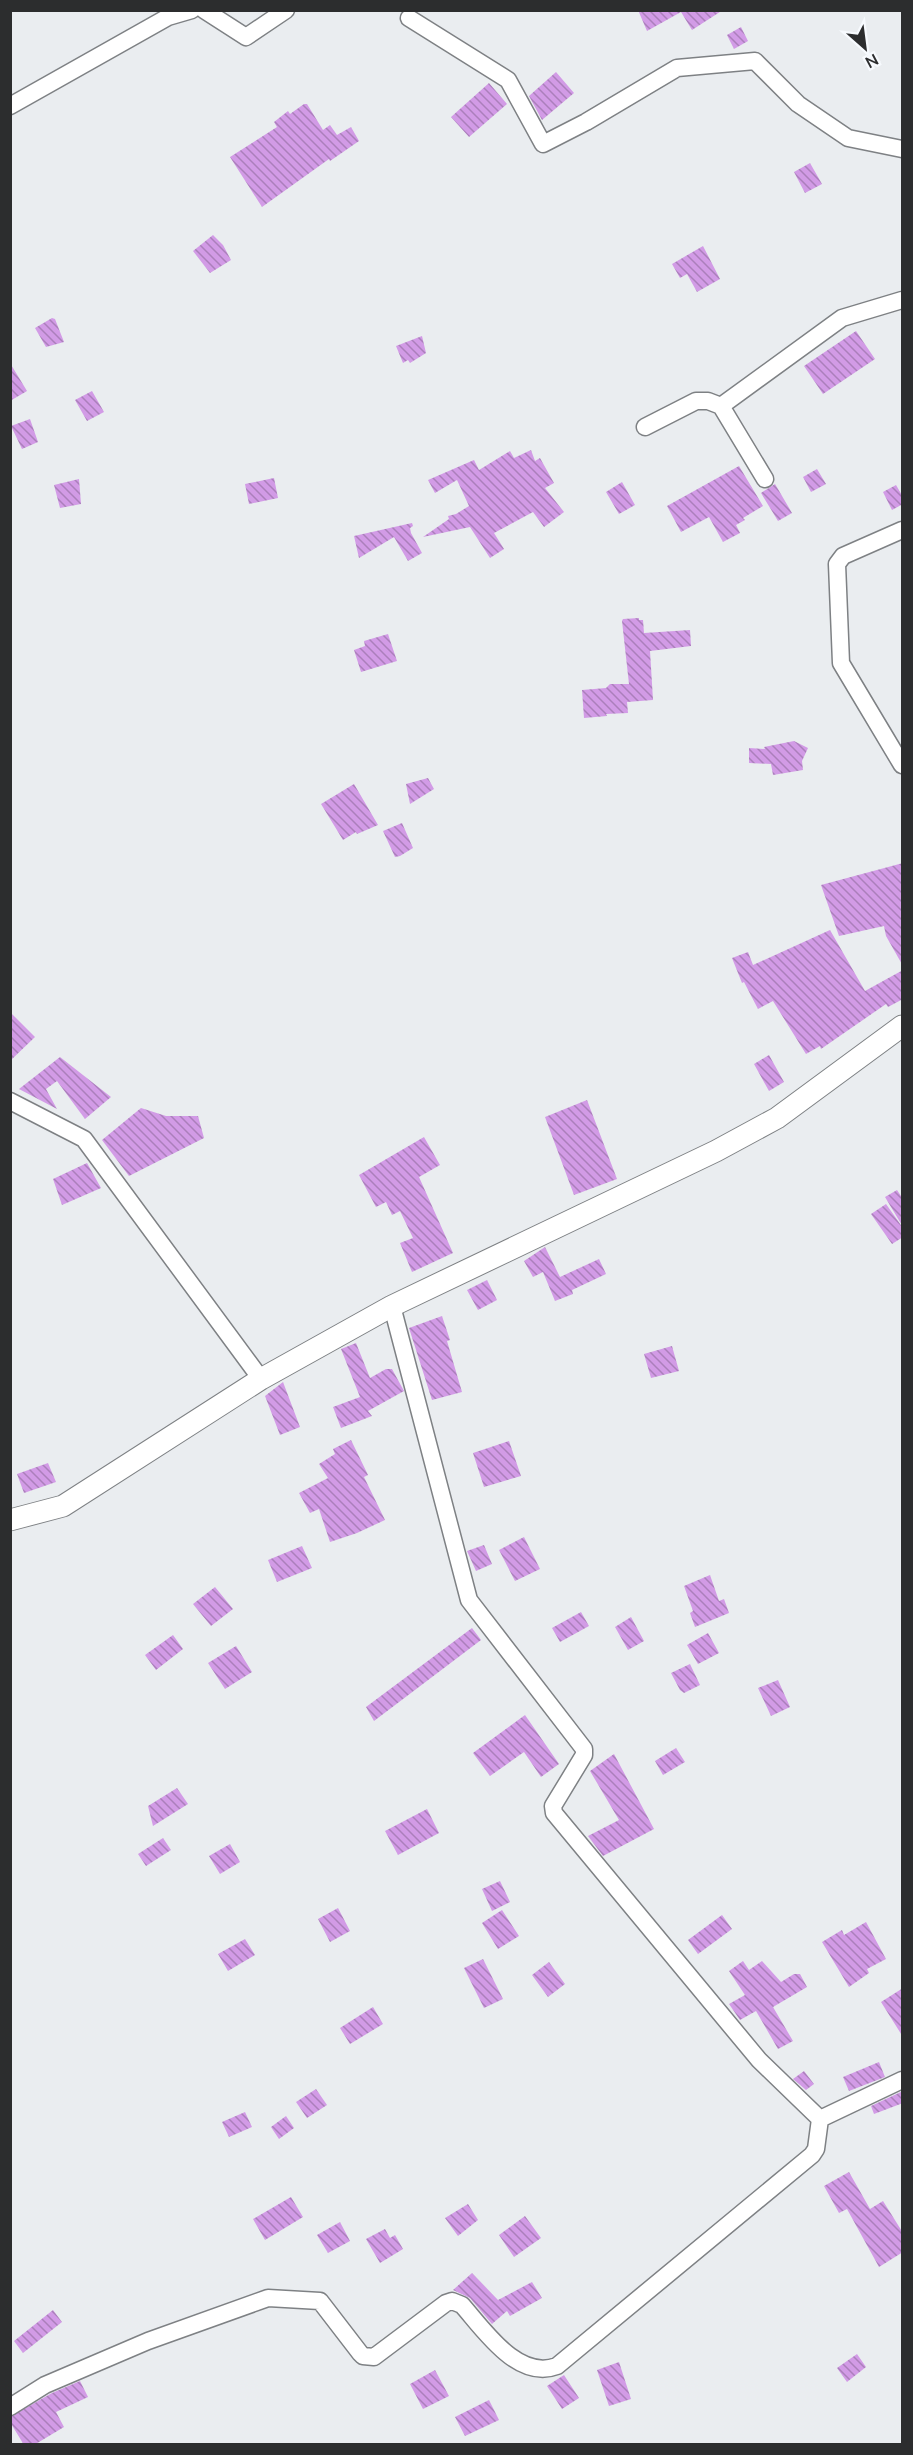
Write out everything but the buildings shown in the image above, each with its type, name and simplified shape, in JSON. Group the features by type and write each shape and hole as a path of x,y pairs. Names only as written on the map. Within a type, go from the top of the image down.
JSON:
{"street":[{"path":"10,106 168,17 192,10"},
{"path":"204,10 246,37 285,10"},
{"path":"409,18 508,80 543,144 586,122 677,68 755,61 798,104 848,138 903,149"},
{"path":"721,406 842,318 903,300"},
{"path":"645,427 696,401 708,401 721,406 765,479"},
{"path":"903,530 843,556 837,564 841,663 903,765"},
{"path":"10,1520 63,1506 261,1379 392,1306 716,1151 777,1118 903,1026"},
{"path":"10,1101 84,1139 261,1379"},
{"path":"392,1306 466,1591 477,1611 584,1749 584,1755 553,1806 554,1813 759,2061 820,2119"},
{"path":"820,2119 903,2080"},
{"path":"10,2407 45,2385 148,2341 272,2298 320,2301 363,2356 374,2358 446,2303 452,2301 462,2305 506,2354 531,2366 550,2369 557,2366 812,2155 816,2149 820,2119"}]}
